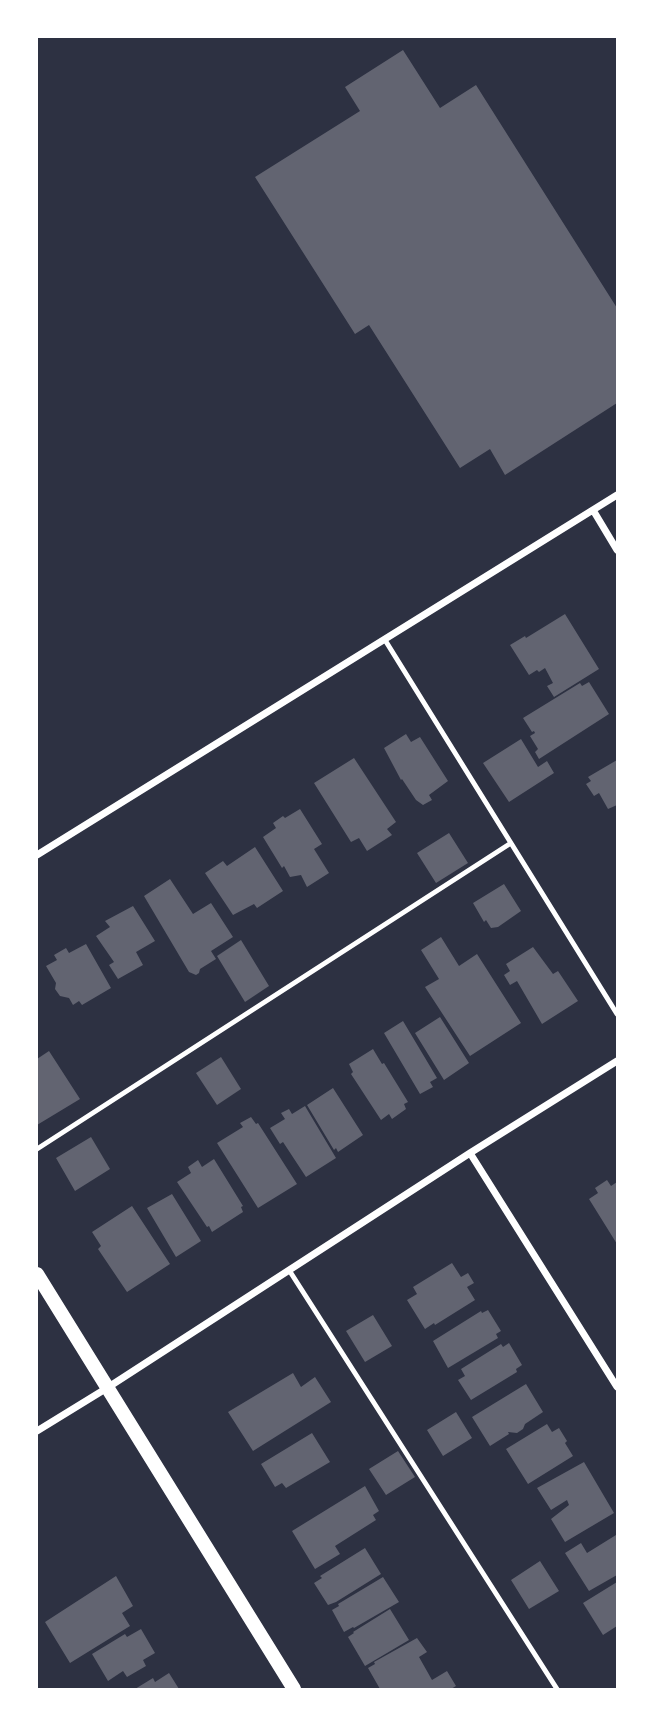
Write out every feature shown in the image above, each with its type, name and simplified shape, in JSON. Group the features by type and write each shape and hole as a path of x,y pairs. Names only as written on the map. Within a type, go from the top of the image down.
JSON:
{"main road":[{"path":"37,1274 294,1689"}],"street":[{"path":"37,855 617,495"},
{"path":"593,510 617,550"},
{"path":"37,1431 470,1153 617,1062"},
{"path":"470,1153 617,1387"}],"lane":[{"path":"385,640 617,1014"},
{"path":"37,1149 511,843"},
{"path":"289,1270 557,1689"}],"building":[{"path":"403,50 440,108 476,85 617,308 617,403 505,475 490,449 460,468 369,325 355,334 255,177 360,111 345,87"},
{"path":"565,614 599,669 554,697 547,686 553,683 545,668 529,675 510,645"},
{"path":"589,682 609,714 539,759 535,752 538,749 530,736 535,733 523,718 580,683 582,686"},
{"path":"406,734 411,742 420,737 448,781 429,795 432,800 423,805 401,780 384,748"},
{"path":"521,739 538,767 547,761 554,773 509,802 483,763"},
{"path":"354,758 396,822 387,829 392,835 367,851 359,838 351,842 314,783"},
{"path":"617,760 617,805 608,809 599,793 594,796 586,784 591,781 588,777"},
{"path":"300,809 322,844 314,849 329,873 307,887 301,875 290,877 284,866 282,868 263,837 276,828 273,823"},
{"path":"449,833 468,863 436,883 417,853"},
{"path":"255,847 283,891 257,908 254,904 233,915 205,873 223,861 227,866"},
{"path":"170,879 193,914 211,903 233,937 211,951 216,959 200,969 196,975 189,972 144,896"},
{"path":"504,884 521,911 498,927 491,928 486,920 484,922 473,903"},
{"path":"133,906 155,941 136,952 143,965 118,979 109,965 114,962 96,936 110,927 105,921"},
{"path":"441,937 459,966 477,954 521,1023 470,1056 425,987 439,979 421,950"},
{"path":"241,940 269,986 245,1002 217,956"},
{"path":"86,944 111,988 82,1005 79,1001 73,1005 69,998 60,996 55,989 56,983 46,966 57,960 54,955 66,948 69,953"},
{"path":"533,947 553,974 558,971 578,1001 542,1024 517,981 510,985 504,975 510,971 506,964"},
{"path":"440,1017 469,1063 444,1080 415,1033"},
{"path":"403,1021 437,1078 430,1082 433,1087 420,1094 384,1033"},
{"path":"373,1049 408,1102 404,1104 406,1109 392,1119 389,1114 381,1120 351,1074 353,1072 349,1064"},
{"path":"49,1051 80,1099 37,1125 37,1059"},
{"path":"221,1057 241,1089 217,1105 196,1073"},
{"path":"333,1088 363,1135 338,1152 336,1148 334,1150 307,1105"},
{"path":"305,1106 336,1158 306,1177 283,1142 280,1144 270,1128 285,1119 281,1113 289,1109 292,1114"},
{"path":"251,1117 258,1123 297,1184 258,1208 217,1143 243,1127 240,1123"},
{"path":"91,1137 110,1169 75,1191 56,1158"},
{"path":"214,1159 243,1206 243,1212 212,1232 177,1182 191,1173 188,1167 198,1160 202,1167"},
{"path":"607,1180 611,1186 617,1182 617,1244 589,1199 598,1193 595,1188"},
{"path":"172,1194 201,1241 176,1257 147,1208"},
{"path":"132,1206 170,1264 127,1292 98,1249 101,1246 92,1232"},
{"path":"452,1263 461,1277 468,1273 474,1283 467,1287 475,1300 425,1329 407,1300 417,1294 413,1287"},
{"path":"488,1310 501,1331 496,1334 498,1338 448,1368 433,1341 481,1311 482,1313"},
{"path":"373,1315 392,1346 365,1362 346,1331"},
{"path":"509,1343 522,1365 516,1369 517,1372 471,1400 458,1380 465,1376 461,1369 501,1344 503,1347"},
{"path":"293,1373 301,1387 315,1377 331,1402 253,1451 228,1412"},
{"path":"526,1384 543,1412 517,1433 508,1432 509,1434 490,1446 472,1417"},
{"path":"456,1412 472,1438 443,1456 427,1430"},
{"path":"547,1424 552,1432 559,1428 573,1456 528,1484 506,1449"},
{"path":"312,1433 330,1462 286,1488 282,1483 275,1487 261,1464"},
{"path":"398,1451 415,1477 386,1495 369,1469"},
{"path":"584,1462 614,1513 565,1542 551,1519 569,1505 567,1500 551,1510 537,1488"},
{"path":"365,1486 379,1511 373,1515 376,1520 335,1546 340,1554 315,1569 292,1531"},
{"path":"616,1535 617,1575 589,1591 565,1553 581,1543 587,1553"},
{"path":"365,1548 381,1574 328,1605 314,1583 322,1578 320,1576"},
{"path":"540,1561 559,1591 529,1609 511,1580"},
{"path":"116,1576 133,1606 122,1613 130,1626 70,1663 45,1622"},
{"path":"383,1577 399,1602 344,1632 332,1610"},
{"path":"617,1582 617,1626 603,1635 583,1603"},
{"path":"390,1609 409,1640 365,1666 348,1637"},
{"path":"141,1629 155,1653 143,1660 146,1666 127,1677 123,1671 108,1681 92,1654 125,1634 127,1637"},
{"path":"417,1638 427,1652 419,1657 432,1680 447,1671 456,1686 451,1689 380,1689 368,1668"},
{"path":"169,1673 179,1689 135,1689 153,1678 155,1682"}]}
